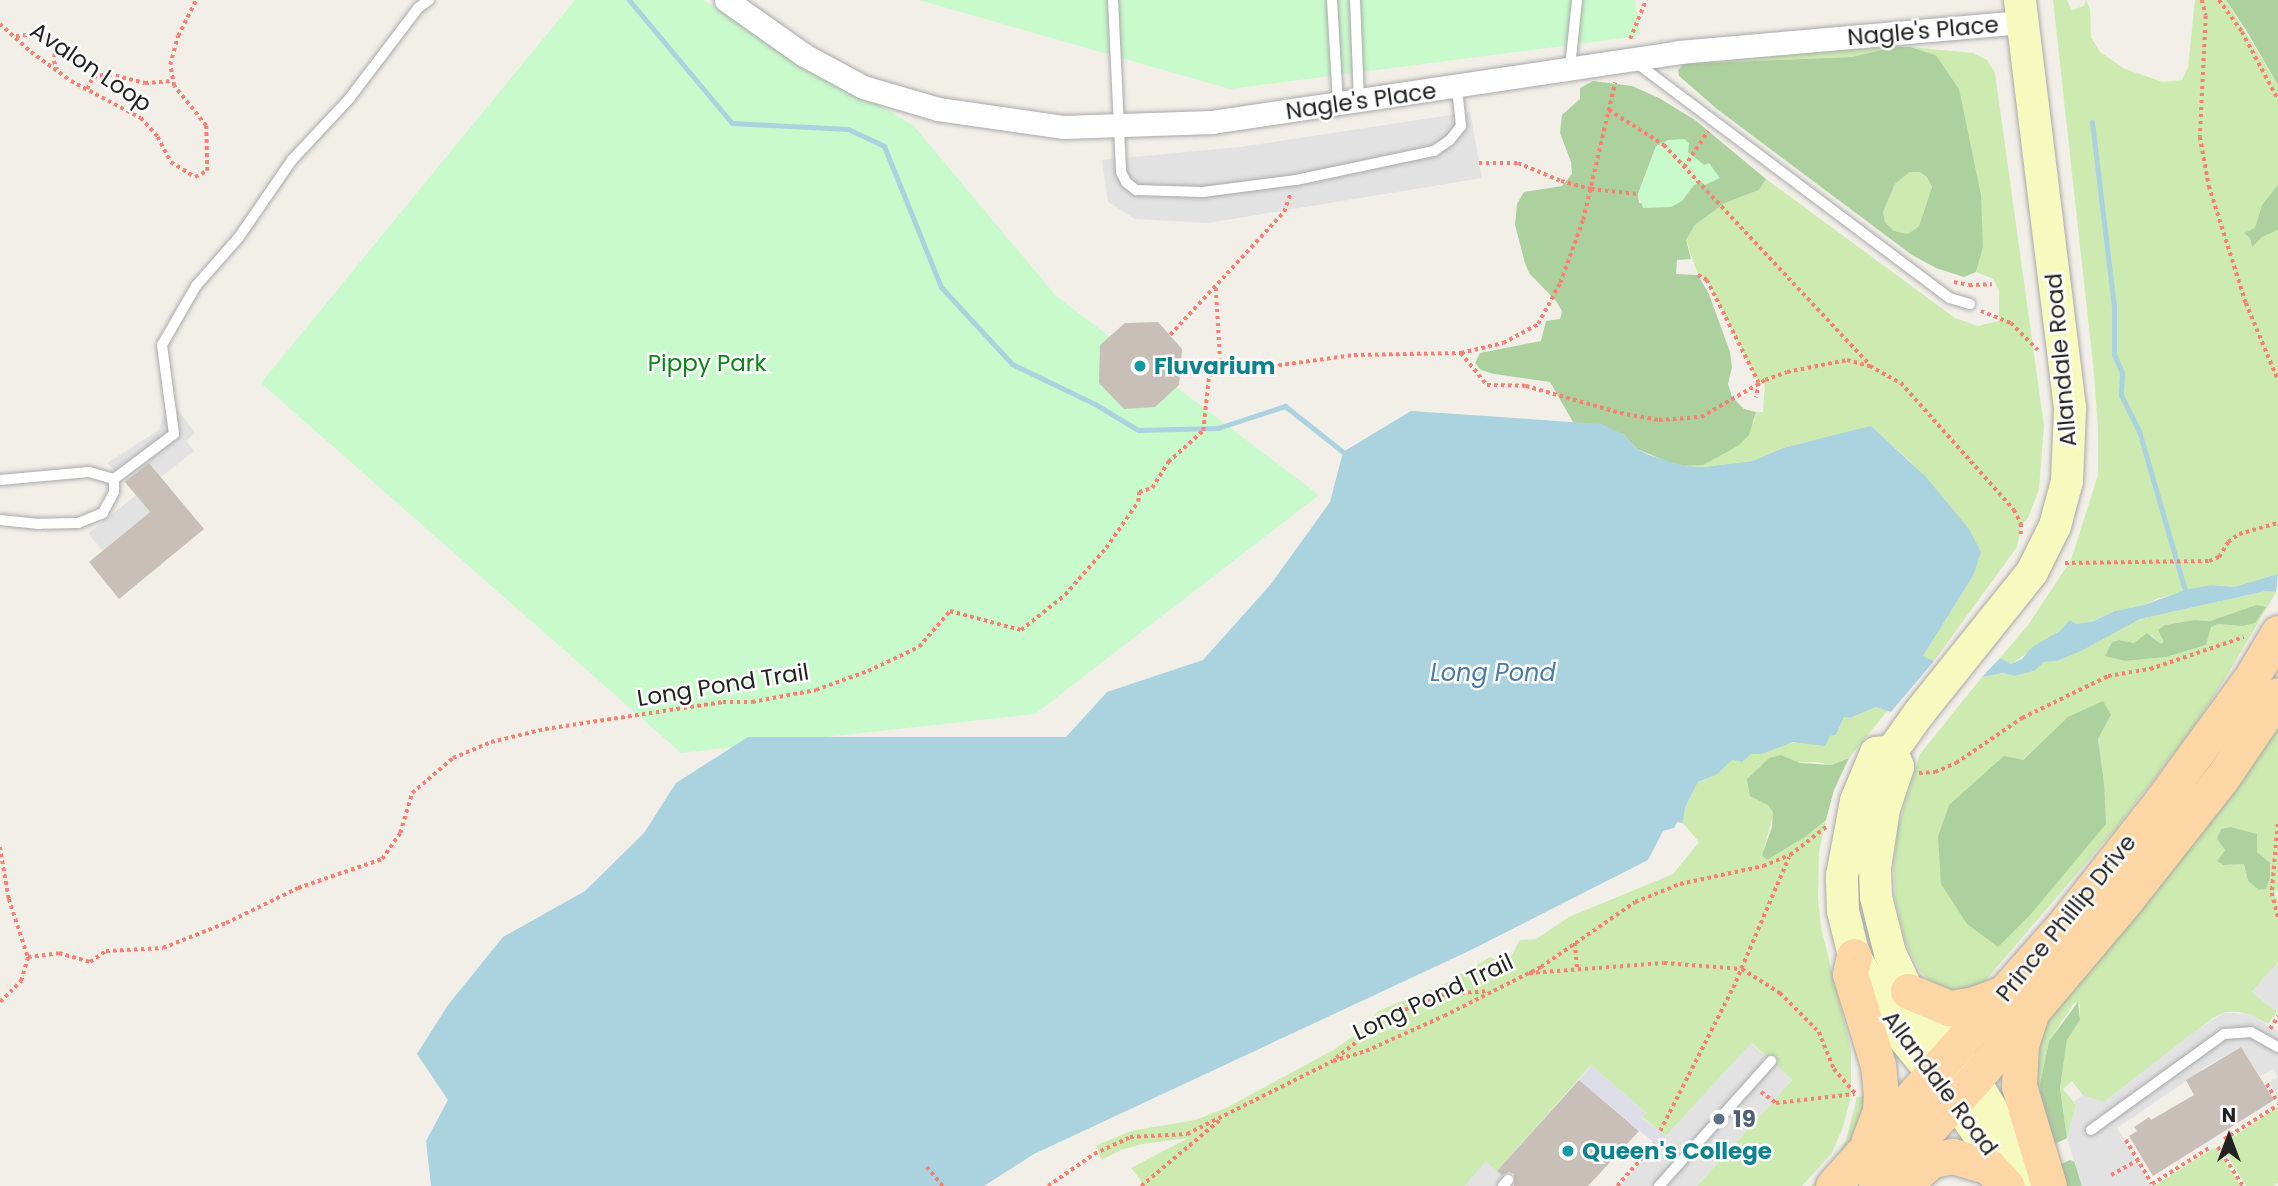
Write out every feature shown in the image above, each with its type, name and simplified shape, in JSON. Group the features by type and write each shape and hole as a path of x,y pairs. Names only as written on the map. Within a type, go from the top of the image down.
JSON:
{"main road":[{"name":"Allandale Road","path":"2015,1186 1908,991 1890,953 1876,897 1877,839 1898,767 1920,712 2013,597 2045,550 2063,503 2070,458 2070,408 2021,11"},
{"name":"Prince Phillip Drive","path":"1876,1186 1953,1076 2020,1001 2162,800 2269,691 2262,635"},
{"name":"Allandale Road","path":"1901,761 1875,753 1856,801 1846,847 1843,911 1854,956 1884,1011 1953,1076 2038,1186"},
{"path":"1854,956 1850,974 1878,1065 1881,1092 1880,1111 1865,1150"},
{"path":"1908,991 1949,1008 2020,1001 2019,1086 2049,1186"},
{"name":"Prince Phillip Drive","path":"1833,1186 1865,1150 1953,1076"},
{"path":"1902,1186 1932,1160 1953,1156 1989,1167 2007,1186"}],"street":[{"name":"Nagle's Place","path":"726,0 804,55 863,87 938,109 1063,127 1212,122 1626,61 2021,11"}],"lane":[{"path":"114,479 174,434 162,345 196,286 239,237 292,160 349,99 418,8 429,0"},
{"path":"1113,0 1121,172 1126,182 1136,190 1203,192 1296,180 1434,151 1450,141 1461,126 1457,87"},
{"path":"1332,0 1348,103"},
{"path":"1348,103 1355,0"},
{"path":"1569,71 1577,0"},
{"path":"1626,61 1950,298 1970,304"},
{"path":"0,480 89,472 114,479"},
{"path":"0,520 39,524 78,523 103,513 114,492 114,479"},
{"path":"2091,1130 2224,1034 2250,1032 2278,1047"},
{"path":"1659,1186 1771,1061"}],"path":[{"name":"Avalon Loop","path":"0,23 58,71 141,118 158,137 171,162 195,177 206,172 206,126 173,81 170,65 177,36 196,0"},
{"path":"1216,288 1221,372 1354,355 1461,353 1503,343 1538,324 1560,283 1583,220 1609,110 1646,0"},
{"path":"2202,0 2206,16 2200,137 2209,186 2246,303 2278,380"},
{"path":"2219,0 2242,32 2278,99"},
{"path":"14,36 36,34 51,37 56,47 54,61 58,71"},
{"path":"87,89 93,77 109,74 145,83 173,81"},
{"path":"1609,110 1664,145 1870,366"},
{"path":"1684,167 1707,132"},
{"path":"1479,163 1518,163 1561,181 1591,189 1638,194"},
{"path":"1170,335 1284,212 1296,180"},
{"path":"1698,275 1707,280 1759,383 1756,398"},
{"path":"1952,282 1969,285 1992,284"},
{"path":"1970,304 1988,315 2011,323 2038,350"},
{"path":"1461,353 1487,385 1526,386 1620,413 1659,420 1701,417 1759,383 1787,372 1847,360 1870,366 1900,383 2014,510 2021,524 2021,544"},
{"name":"Long Pond Trail","path":"28,957 59,953 90,962 106,951 163,948 226,923 298,888 383,859 400,833 412,793 453,758 491,742 545,729 723,702 752,702 816,690 868,671 919,647 950,611 1021,630 1065,595 1106,548 1138,502 1139,492 1152,488 1168,462 1203,431 1209,374 1221,372"},
{"path":"2063,563 2209,561 2219,557 2228,542 2239,534 2278,523"},
{"path":"1901,761 1935,772 1956,762 2022,718 2108,677 2150,669 2262,635"},
{"path":"2278,824 2272,896 2278,917"},
{"name":"Long Pond Trail","path":"1048,1186 1094,1154 1130,1137 1187,1134 1333,1061 1366,1051 1444,1016 1490,990 1541,967 1635,902 1680,884 1763,866 1790,855 1828,826"},
{"path":"0,847 9,899 28,957 21,981 0,1002"},
{"path":"1660,1131 1742,969 1790,855"},
{"path":"1575,943 1577,968"},
{"path":"1523,974 1664,963 1742,969 1780,993 1819,1032 1834,1069 1846,1087 1856,1094 1776,1103 1751,1083"},
{"path":"1333,1061 1387,1019 1421,1002 1447,994 1490,990"},
{"path":"2224,1139 2278,1103 2267,1084"},
{"path":"1141,1186 1224,1117"},
{"path":"2126,1140 2140,1159 2152,1184 2209,1148"},
{"path":"1617,1186 1655,1143"},
{"path":"2218,1147 2243,1186"},
{"path":"2110,1175 2140,1159"},
{"path":"928,1167 943,1186"}],"green space":[{"name":"Pippy Park","path":"575,0 703,0 914,126 1056,296 1319,495 1035,714 681,753 261,383"},
{"path":"919,0 1635,0 1640,36 1230,89"},
{"path":"2053,0 2067,0 2072,10 2084,6 2086,0 2090,9 2091,37 2100,52 2125,69 2163,82 2182,80 2188,67 2195,0 2226,0 2278,85 2278,185 2262,205 2260,219 2250,238 2252,247 2262,237 2278,230 2278,574 2234,587 2212,585 2159,598 2144,605 2115,611 2094,621 2076,624 2070,621 2060,631 2011,664 2000,658 2028,625 2071,560 2098,475 2098,427 2093,364"},
{"path":"2226,0 2278,0 2278,85 2246,30"},
{"path":"1893,47 1852,57 1684,64 1854,49"},
{"path":"1893,47 1910,47 1936,55 1959,89 1981,195 1983,247 1976,272 1964,277 1936,268 1912,255 1717,109 1679,76 1678,70 1684,64 1852,57","holes":["1910,172 1920,172 1927,177 1932,187 1919,226 1908,234 1894,231 1885,222 1883,212 1895,184"]},
{"path":"1910,47 1973,53 1987,60 1995,73 2044,426 2039,489 2028,518 2021,525 2017,547 1934,661 1923,656 1973,576 1969,529 1911,462 1871,427 1783,448 1753,461 1704,467 1683,466 1703,465 1754,422 1756,412 1763,412 1765,381 1759,383 1707,280 1698,275 1686,240 1695,225 1725,203 1759,190 1766,179 1955,318 1978,326 1999,321 1999,290 1993,279 1976,272 1983,247 1959,89 1936,55"},
{"path":"1593,81 1632,86 1659,98 1695,120 1766,179 1759,190 1725,203 1695,225 1686,240 1691,259 1677,260 1676,274 1698,275 1709,294 1730,352 1732,367 1728,384 1732,397 1744,409 1756,412 1749,435 1738,446 1703,465 1683,466 1668,462 1637,449 1623,434 1573,422 1550,382 1494,374 1481,370 1475,363 1480,353 1541,341 1546,321 1560,319 1562,311 1556,301 1529,273 1515,225 1517,204 1524,192 1562,186 1572,174 1571,162 1560,133 1562,115 1580,99 1580,88","holes":["1656,147 1687,152 1704,165 1701,182 1693,185 1682,201 1639,203 1638,194"]},
{"path":"1684,139 1689,143 1688,152 1704,165 1709,163 1720,178 1705,185 1701,182 1694,185 1682,201 1671,207 1643,208 1638,194 1656,146 1668,140"},
{"path":"1910,172 1920,172 1928,177 1932,187 1919,226 1908,234 1894,231 1885,222 1883,212 1895,184"},
{"path":"2278,185 2278,230 2262,237 2252,247 2250,238 2244,233 2255,228 2262,205"},
{"path":"2266,591 2276,592 2193,728 2117,827 1978,989 1956,996 1936,988 1920,971 1906,944 1895,900 1894,864 1898,827 1920,754 1982,677 2003,673 2015,676 2034,671 2044,662 2057,661 2140,619","holes":["2256,605 2242,626 2218,624 2210,627 2206,645 2166,657 2125,661 2106,655 2112,642 2119,640 2134,643 2152,635 2160,644 2164,643 2165,625 2194,620 2210,621","2111,715 2098,739 2104,783 2022,760 2042,742"]},
{"path":"2256,605 2266,607 2255,623 2242,626 2218,624 2211,627 2206,645 2166,657 2125,661 2105,656 2112,642 2119,640 2134,643 2147,633 2161,644 2164,642 2158,630 2165,625 2194,620 2210,621"},
{"path":"2103,701 2111,715 2098,739 2106,824 2031,914 1998,947 1967,924 1941,884 1938,837 1949,805 2004,756 2023,760 2068,717"},
{"path":"1876,707 1888,710 1849,758 1832,765 1816,762 1766,763 1758,767 1774,812 1762,855 1767,860 1805,837 1826,820 1819,851 1818,899 1821,927 1851,1049 1851,1096 1843,1127 1832,1153 1802,1186 1697,1186 1792,1080 1752,1043 1666,1136 1642,1117 1646,1113 1591,1065 1497,1171 1486,1162 1465,1186 1145,1186 1131,1168 1188,1138 1142,1144 1101,1160 1097,1145 1131,1131 1195,1120 1226,1108 1335,1049 1363,1029 1378,1011 1444,984 1490,957 1502,962 1509,960 1520,940 1536,939 1569,917 1673,874 1699,842 1683,823 1685,809 1698,782 1705,780 1732,759 1741,762 1751,754 1761,754 1780,745 1836,735 1844,717 1850,718"},
{"path":"2278,727 2278,888 2273,895 2278,900 2278,962 2252,992 2277,1012 2268,1024 2238,1012 2225,1012 2213,1018 2104,1102 2085,1098 2072,1081 2063,1089 2076,1105 2067,1138 2060,1088 2067,1040 2080,1020 2080,1004 2074,1003 2049,1041 2040,1084 2046,1136 2053,1145 2060,1144 2048,1152 2033,1098 2034,1055 2040,1037 2053,1013 2192,845 2272,729","holes":["2231,827 2257,834 2257,852 2270,863 2270,878 2266,889 2259,890 2248,881 2244,864 2223,865 2217,861 2225,850 2218,839 2221,829"]},
{"path":"1781,755 1800,763 1832,765 1849,758 1834,790 1826,820 1805,837 1767,860 1762,855 1772,827 1773,812 1768,805 1750,796 1747,779 1769,758"},
{"path":"2231,827 2257,834 2257,852 2270,863 2270,878 2266,889 2259,890 2248,881 2244,864 2223,865 2217,861 2225,850 2217,839 2221,829"},
{"path":"2078,1002 2080,1020 2067,1040 2060,1088 2067,1138 2053,1145 2041,1111 2040,1084 2049,1041"},
{"path":"1866,1096 1858,1134 1817,1186 1811,1186 1836,1158 1846,1140 1857,1097"},
{"path":"2278,1107 2278,1183 2273,1186 2246,1186 2221,1145"},
{"path":"2216,1148 2241,1186 2154,1186 2211,1150"},
{"path":"2070,1160 2075,1162 2082,1186 2067,1186 2059,1172 2059,1165"}],"shaded area":[{"path":"1470,112 1482,178 1208,223 1135,219 1108,202 1102,160 1240,147"},
{"path":"179,411 195,433 186,441 194,451 161,477 149,463 125,482 107,463 159,430 163,416"},
{"path":"136,495 150,512 102,550 89,533"},
{"path":"2278,962 2278,1013 2252,992"},
{"path":"2225,1012 2251,1015 2278,1031 2278,1077 2273,1069 2260,1076 2241,1047 2201,1069 2117,1128 2151,1186 2082,1186 2067,1138 2076,1105 2073,1102 2083,1095 2104,1102 2191,1034"},
{"name":"19","path":"1751,1043 1792,1080 1697,1186 1620,1186"},
{"path":"1591,1065 1646,1113 1642,1118 1666,1136 1657,1145 1579,1080"},
{"path":"2278,1077 2278,1097 2269,1082"},
{"path":"1486,1161 1497,1171 1514,1186 1465,1186"}],"water":[{"name":"Long Pond","path":"1411,411 1601,424 1623,434 1637,449 1649,455 1683,466 1704,467 1753,461 1783,448 1871,426 1926,477 1969,529 1981,552 1973,576 1923,656 1934,661 1891,712 1876,707 1850,718 1844,717 1836,735 1830,736 1825,746 1793,742 1761,754 1751,754 1742,762 1732,760 1716,775 1698,782 1685,808 1683,823 1677,822 1674,828 1663,831 1648,860 1471,950 1034,1154 984,1186 431,1186 426,1141 448,1100 417,1054 448,1005 503,937 585,891 644,833 676,783 748,737 1066,737 1107,692 1203,660 1271,584 1330,502 1343,452"},
{"path":"2278,574 2276,592 2266,591 2140,619 2081,651 2057,661 2044,662 2034,671 2015,676 2003,673 1982,677 2000,658 2011,664 2022,659 2032,647 2060,631 2070,620 2076,624 2094,621 2115,611 2144,605 2185,590 2212,585 2234,587"}],"building":[{"name":"Fluvarium","path":"1158,322 1182,349 1179,385 1155,407 1124,409 1099,383 1100,345 1125,323"},
{"path":"149,463 204,529 119,599 89,562 150,512 125,482"},
{"path":"2241,1047 2274,1100 2153,1176 2129,1136 2137,1131 2134,1127 2194,1095 2186,1080"},
{"name":"Queen's College","path":"1579,1080 1639,1131 1588,1186 1514,1186 1514,1174 1509,1172 1502,1175 1497,1171"}],"waterway":[{"path":"629,0 732,123 848,129 884,146 941,287 1012,364 1095,404 1138,430 1218,428 1285,406 1343,452"},
{"path":"2092,122 2114,307 2114,354 2122,373 2121,395 2139,431 2185,590"}],"place":[{"name":"Fluvarium","path":"1140,366"},
{"name":"19","path":"1719,1119"},
{"name":"Queen's College","path":"1568,1151"}]}
